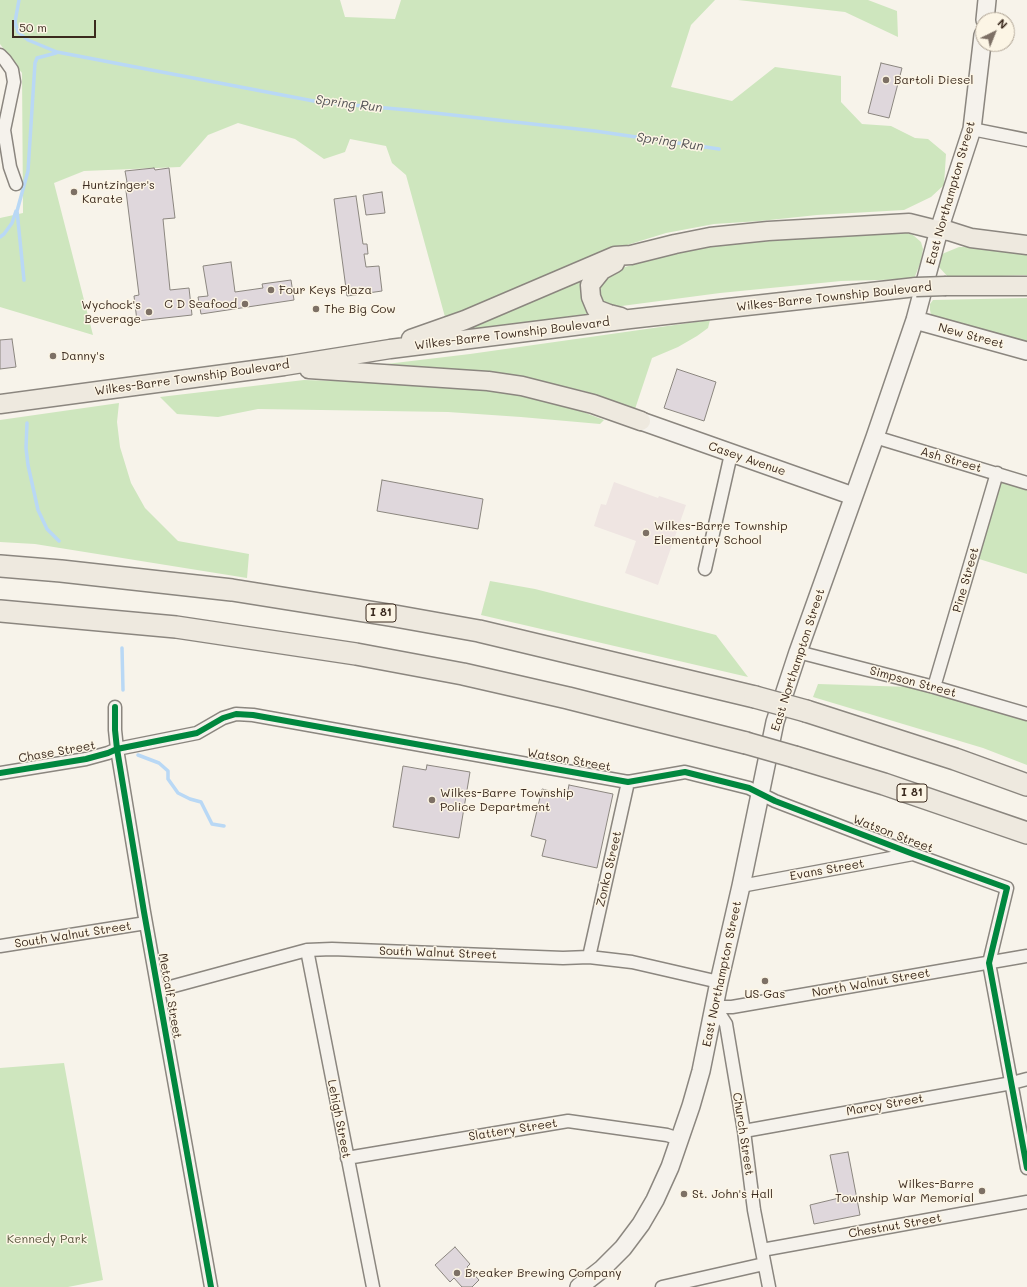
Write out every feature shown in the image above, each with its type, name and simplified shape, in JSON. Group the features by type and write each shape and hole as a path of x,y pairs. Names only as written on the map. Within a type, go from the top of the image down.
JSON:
{"highway":[{"name":"I 81","path":"0,566 61,571 232,590 480,631 755,697 955,759 1027,785"},
{"name":"I 81","path":"0,611 176,627 356,654 463,674 575,700 796,757 884,784 1027,833"}],"main road":[{"path":"986,12 987,0"},
{"name":"East Northampton Street","path":"579,1287 623,1248 641,1224 655,1200 670,1167 692,1106 701,1071 776,722 798,652 915,320 939,230 972,129 981,52"},
{"path":"390,349 406,341 464,320 615,256 631,255 682,242 768,231 909,223 949,231 971,238 1027,245"},
{"path":"630,319 608,314 596,309 591,297 590,285 602,270 631,255"},
{"name":"Wilkes-Barre Township Boulevard","path":"0,404 284,366 390,349 630,319 916,287 1027,286"},
{"name":"New Street","path":"915,320 1027,351"},
{"path":"284,366 341,372 488,381 522,386 593,404 641,421"},
{"name":"Casey Avenue","path":"641,421 853,496"}],"street":[{"path":"0,55 12,70 14,82 4,130 10,167 16,184"},
{"path":"972,129 1027,140"},
{"name":"Ash Street","path":"875,437 1027,483"},
{"path":"705,569 731,454"},
{"name":"Pine Street","path":"934,687 997,473"},
{"name":"Simpson Street","path":"798,652 934,687 1027,714"},
{"name":"Metcalf Street","path":"115,707 117,749 210,1287"},
{"name":"Watson Street","path":"117,749 197,733 223,718 236,714 253,715 628,782 685,772 749,788 775,801 1007,888 989,963"},
{"name":"Chase Street","path":"0,773 86,759 117,749"},
{"name":"Zonko Street","path":"589,957 628,782"},
{"name":"Evans Street","path":"741,886 914,854"},
{"name":"South Walnut Street","path":"0,946 146,923"},
{"name":"South Walnut Street","path":"159,990 306,950 332,949 564,958 589,957 632,962 719,982"},
{"name":"Lehigh Street","path":"306,950 372,1287"},
{"name":"North Walnut Street","path":"714,1007 732,1007 1027,956"},
{"path":"989,963 1027,1168"},
{"name":"Church Street","path":"714,1007 726,1024 744,1131 754,1210 769,1287"},
{"name":"Marcy Street","path":"744,1131 1012,1083 1027,1079"},
{"name":"Slattery Street","path":"347,1158 568,1121 667,1135 680,1139"},
{"name":"Chestnut Street","path":"762,1250 1027,1202"},
{"path":"662,1287 764,1264"}],"shaded area":[{"name":"Wilkes-Barre Township Elementary School","path":"614,482 658,498 659,496 686,505 658,585 625,573 636,541 594,526 601,504 606,505"}],"green space":[{"path":"0,0 340,0 345,17 395,19 401,0 715,0 691,25 671,87 732,101 775,67 841,76 841,102 862,124 891,126 915,138 928,139 946,154 944,185 931,197 904,210 817,215 714,224 666,233 624,246 581,262 494,300 445,317 406,175 392,163 386,146 350,139 345,152 324,159 295,139 238,123 208,135 180,167 84,171 54,183 93,335 0,307 0,218 23,213 22,73 0,44"},
{"path":"738,0 868,0 897,11 898,37 845,12"},
{"path":"902,231 913,235 921,242 923,249 921,261 914,279 841,281 720,293 614,307 606,304 599,297 598,285 614,270 684,251 711,246"},
{"path":"959,247 985,247 1027,251 1027,275 949,278 938,266 942,254"},
{"path":"579,279 587,314 443,334"},
{"path":"1027,298 1027,346 937,319 931,315 930,310 930,304 933,300"},
{"path":"710,320 708,328 697,336 678,347 652,358 635,409 584,391 527,378 456,369 378,365 470,354"},
{"path":"304,380 466,388 540,398 604,420 600,424 448,412 258,409 218,417 177,414 160,397"},
{"path":"119,403 117,422 120,447 131,483 145,508 178,541 249,554 247,578 35,544 0,542 0,420"},
{"path":"1000,481 1027,490 1027,574 976,558"},
{"path":"490,581 535,589 716,635 748,677 481,615"},
{"path":"818,684 910,687 1027,720 1027,765 983,748 813,697"},
{"name":"Kennedy Park","path":"64,1063 103,1280 68,1287 0,1287 0,1068"}],"building":[{"path":"881,63 902,68 889,118 868,113"},
{"path":"154,168 155,170 169,168 175,218 163,219 170,290 189,288 192,315 137,321 134,296 139,295 125,183 127,182 125,171"},
{"path":"382,192 385,213 366,215 363,195"},
{"path":"356,196 363,244 367,244 368,254 364,254 366,267 379,266 382,291 347,296 334,199"},
{"name":"Four Keys Plaza","path":"231,262 235,292 263,288 262,284 291,280 294,300 201,314 198,297 208,296 203,266"},
{"path":"12,339 16,367 0,369 0,340"},
{"path":"677,369 716,382 704,421 664,408"},
{"path":"382,480 483,499 478,529 377,511"},
{"name":"Wilkes-Barre Township Police Department","path":"427,765 470,772 459,838 393,827 403,766 426,770"},
{"path":"569,785 613,794 597,868 542,856 546,840 531,836 542,789 567,795"},
{"path":"848,1152 860,1215 814,1224 810,1205 839,1198 830,1155"},
{"name":"Breaker Brewing Company","path":"455,1247 470,1264 467,1267 479,1280 472,1287 462,1287 454,1278 450,1282 435,1265"}],"waterway":[{"name":"Spring Run","path":"19,0 15,22 18,32 28,40 57,52 319,102 408,110 595,131 719,149"},
{"path":"24,280 17,211 28,171 35,63 37,58 56,53"},
{"path":"0,237 12,223 16,211"},
{"path":"27,423 26,448 28,465 38,510 47,529 59,541"},
{"path":"122,648 123,690"},
{"path":"138,755 159,763 168,771 168,779 178,793 190,799 201,802 212,824 224,826"}],"cycle path":[{"path":"115,707 117,749 144,912 211,1287"},
{"path":"0,773 86,759 117,749 197,733 223,718 236,714 253,715 628,782 685,772 749,788 775,801 1007,888 989,963 1027,1168"}],"place":[{"name":"Bartoli Diesel","path":"886,80"},
{"name":"Huntzinger's Karate","path":"74,192"},
{"name":"Four Keys Plaza","path":"271,290"},
{"name":"C D Seafood","path":"245,304"},
{"name":"The Big Cow","path":"316,309"},
{"name":"Wychock's Beverage","path":"149,312"},
{"name":"Danny's","path":"53,356"},
{"name":"Wilkes-Barre Township Elementary School","path":"646,533"},
{"name":"Wilkes-Barre Township Police Department","path":"432,800"},
{"name":"US Gas","path":"765,981"},
{"name":"Wilkes-Barre Township War Memorial","path":"982,1191"},
{"name":"St. John's Hall","path":"684,1194"},
{"name":"Breaker Brewing Company","path":"457,1273"}]}
